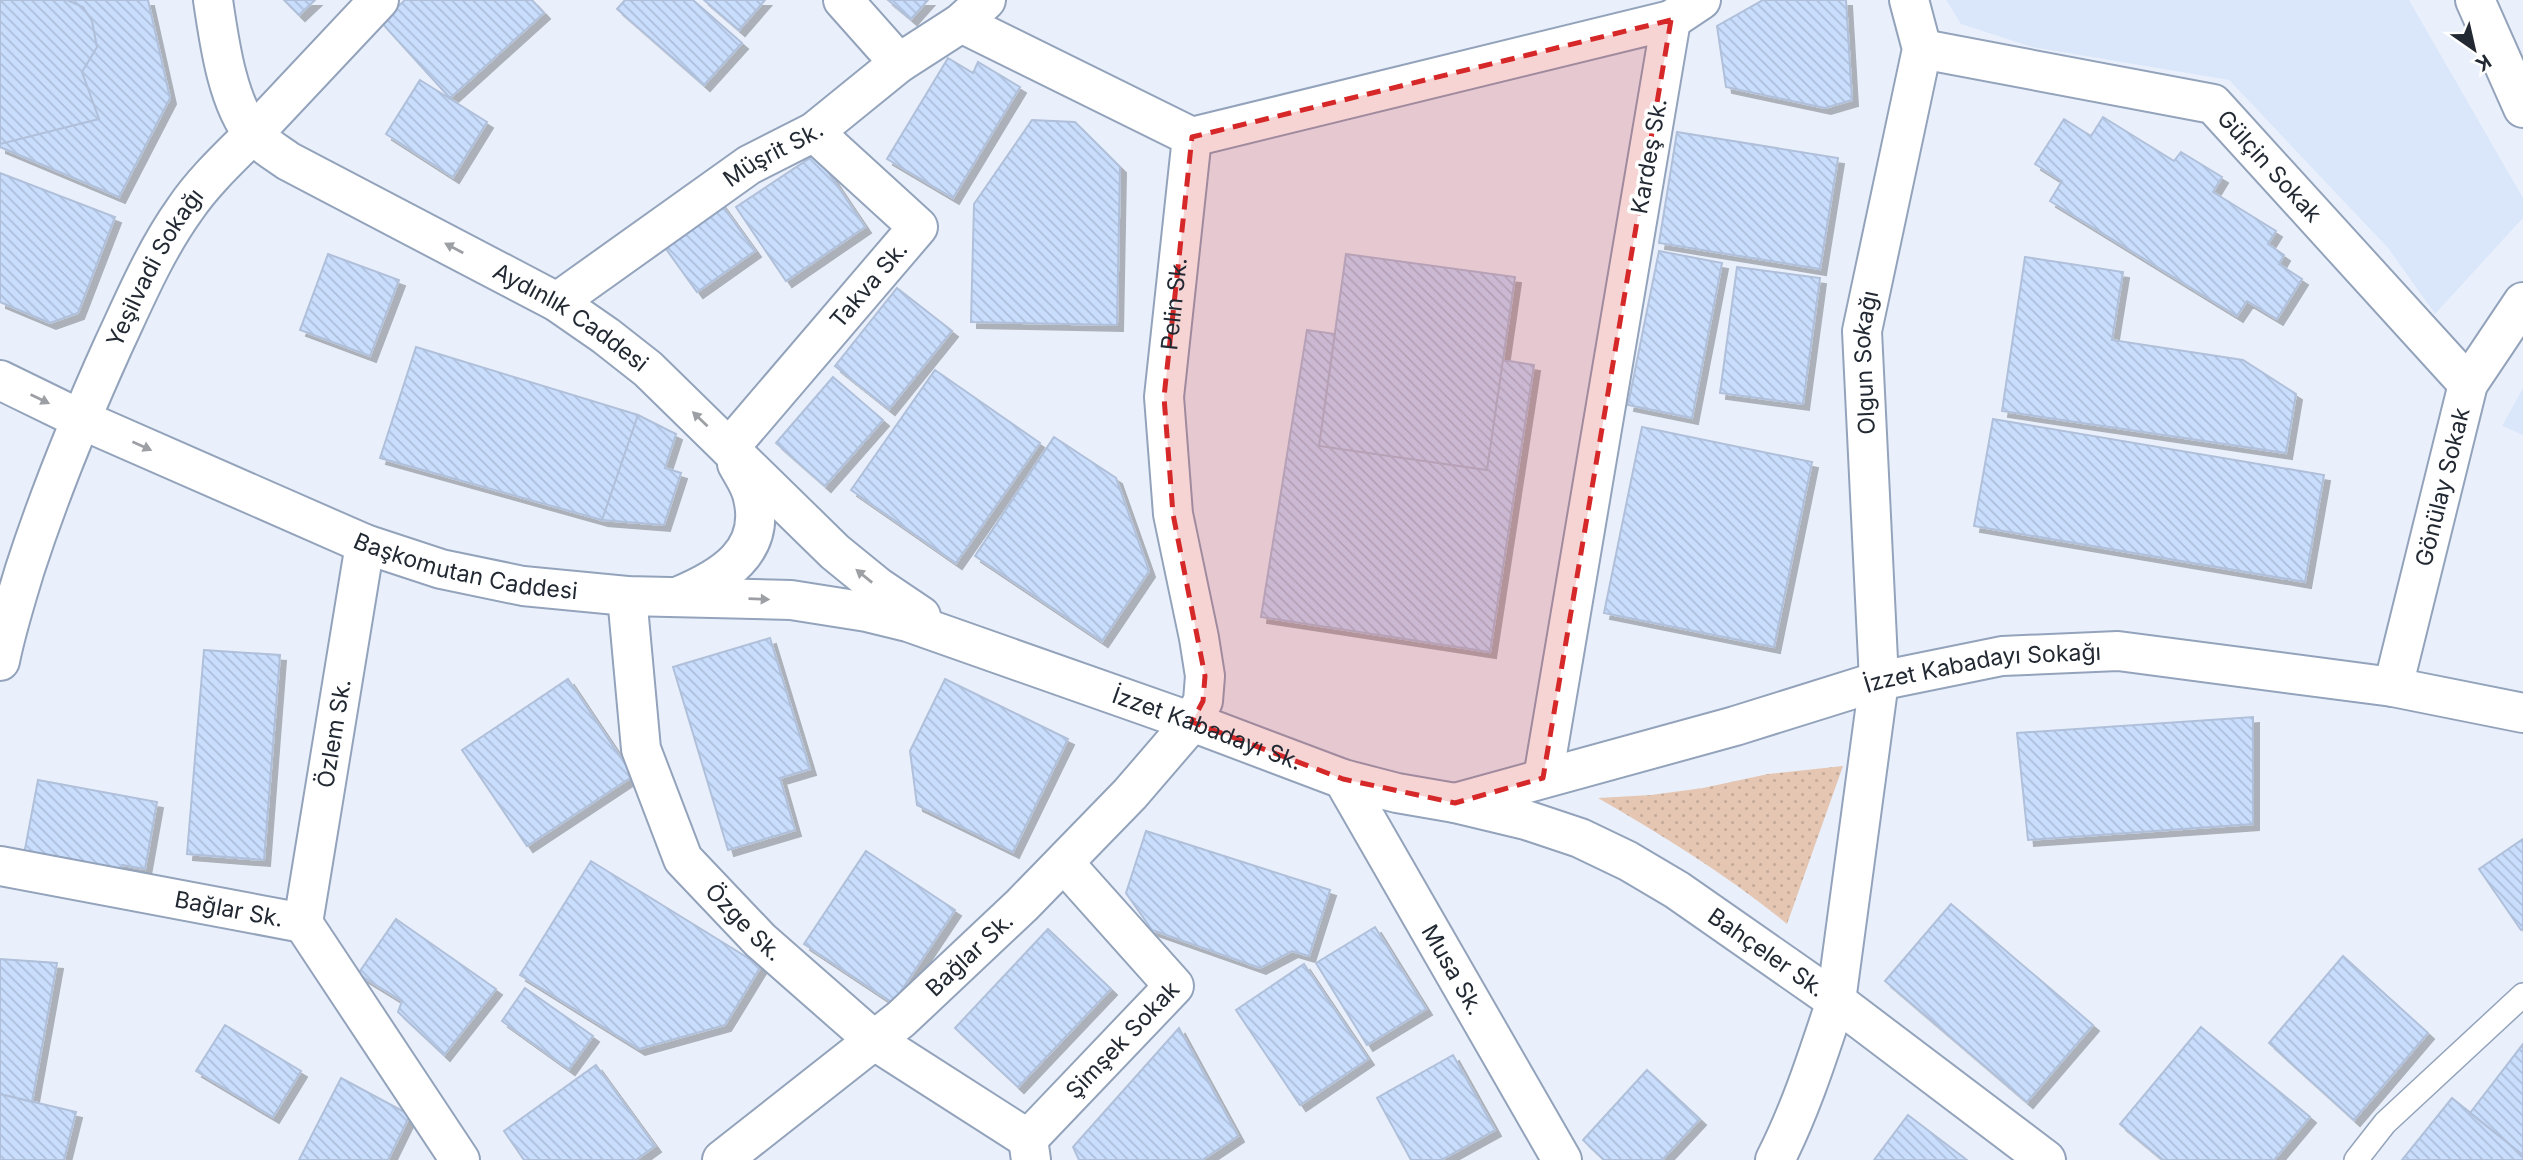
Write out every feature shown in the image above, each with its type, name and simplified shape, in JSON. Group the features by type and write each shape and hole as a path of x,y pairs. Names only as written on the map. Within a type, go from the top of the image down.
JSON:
{"street":[{"name":"Aydınlık Caddesi","path":"213,0 227,79 253,134 289,161 556,302 648,369 835,552 878,587 961,642"},
{"name":"Yeşilvadi Sokağı","path":"0,661 6,607 80,419 159,249 185,208 218,169 379,0"},
{"path":"843,0 899,63"},
{"path":"1909,0 1922,49"},
{"path":"2475,0 2523,107"},
{"name":"Kardeş Sk.","path":"1192,137 1686,10 1543,778"},
{"path":"974,11 1192,137"},
{"name":"Müşrit Sk.","path":"556,302 749,165 814,132 899,63 974,11"},
{"name":"Gülçin Sokak","path":"1922,49 2213,104 2468,384"},
{"name":"Olgun Sokağı","path":"1775,1160 1794,1123 1836,1000 1879,681 1861,331 1922,49"},
{"name":"Takva Sk.","path":"729,448 918,227 814,132"},
{"name":"Pelin Sk.","path":"1192,137 1164,397 1173,514 1205,676 1203,701 1192,722"},
{"name":"Gönülay Sokak","path":"2393,687 2468,384 2523,302"},
{"name":"Başkomutan Caddesi","path":"0,380 80,419 365,544 440,569 523,586 627,596 791,600 908,622 961,642"},
{"path":"677,596 699,588 731,567 743,556 751,541 756,526 753,496 729,448"},
{"name":"Özlem Sk.","path":"303,923 365,544"},
{"name":"Özge Sk.","path":"627,596 641,748 683,859 760,940 875,1041 1029,1149"},
{"name":"İzzet Kabadayı Sk.","path":"961,642 1192,722 1343,779 1397,793 1455,803"},
{"name":"İzzet Kabadayı Sokağı","path":"1455,803 1735,726 1879,681 2003,656 2118,651 2393,687 2523,713"},
{"name":"Bağlar Sk.","path":"722,1160 911,1010 1064,863 1130,794 1192,722"},
{"name":"Musa Sk.","path":"1343,779 1562,1160"},
{"name":"Bahçeler Sk.","path":"1455,803 1526,820 1580,838 1628,860 1677,890 1836,1000 2046,1160"},
{"name":"Şimşek Sokak","path":"1029,1149 1174,986 1064,863"},
{"name":"Bağlar Sk.","path":"0,866 303,923 460,1160"}],"lane":[{"path":"2356,1160 2385,1123 2523,995"}],"highlighted area":[{"path":"1671,20 1543,778 1455,803 1343,779 1192,722 1203,701 1205,676 1173,514 1164,397 1192,137"}],"shaded area":[{"path":"1946,0 2409,0 2523,198 2523,218 2435,314 2388,248 2229,80 2032,47 1961,24"},
{"path":"2523,388 2523,435 2502,426"},
{"path":"1843,766 1787,924 1695,857 1598,798 1651,795 1703,788 1768,774"}],"building":[{"path":"0,0 148,0 170,98 119,197 0,147"},
{"path":"0,0 67,0 83,7 92,21 97,47 82,72 99,119 0,144"},
{"path":"284,0 315,0 299,15"},
{"path":"405,0 532,0 544,13 450,98 381,22"},
{"path":"625,0 693,0 742,43 704,85 617,9"},
{"path":"704,0 765,0 739,30"},
{"path":"888,0 928,0 911,19"},
{"path":"1763,0 1846,0 1852,100 1825,108 1726,87 1717,26"},
{"path":"948,58 973,73 978,62 1020,87 953,198 887,159"},
{"path":"420,80 487,122 453,177 386,134"},
{"path":"2103,117 2174,161 2181,152 2222,177 2213,192 2276,231 2268,244 2284,255 2279,264 2302,279 2277,319 2247,301 2237,316 2050,201 2062,181 2035,164 2064,119 2091,136"},
{"path":"1032,120 1075,122 1120,167 1117,325 971,322 974,204"},
{"path":"1677,132 1838,158 1820,269 1659,243"},
{"path":"816,154 865,227 786,281 736,207"},
{"path":"0,173 115,217 78,313 50,323 0,302"},
{"path":"719,201 755,251 697,292 661,242"},
{"path":"1659,251 1722,263 1692,418 1628,405"},
{"path":"328,254 399,280 370,356 300,330"},
{"path":"1346,254 1515,277 1487,470 1319,446"},
{"path":"2025,257 2123,272 2112,340 2243,360 2296,394 2286,453 2002,411"},
{"path":"1737,267 1820,278 1803,404 1720,393"},
{"path":"897,288 952,331 889,409 835,366"},
{"path":"1307,330 1335,334 1319,446 1487,470 1503,360 1534,365 1490,652 1261,617"},
{"path":"416,347 638,415 602,520 380,458"},
{"path":"935,370 1040,443 956,563 851,490"},
{"path":"833,377 883,420 825,486 776,443"},
{"path":"638,415 676,434 665,468 681,473 664,525 602,520"},
{"path":"1993,419 2324,475 2305,582 1974,526"},
{"path":"1642,427 1812,462 1774,647 1604,613"},
{"path":"1054,437 1116,478 1149,571 1102,641 975,556"},
{"path":"770,638 810,769 780,778 795,830 728,850 673,667"},
{"path":"204,650 280,655 264,860 187,854"},
{"path":"568,679 633,776 527,846 462,750"},
{"path":"945,679 1068,739 1013,852 917,805 910,751"},
{"path":"2253,717 2253,824 2028,840 2017,733"},
{"path":"38,780 157,802 145,869 122,865 118,883 22,865"},
{"path":"1146,831 1330,890 1309,956 1292,951 1260,968 1152,930 1126,893"},
{"path":"2523,839 2523,929 2521,930 2479,869"},
{"path":"866,851 955,910 893,1003 804,944"},
{"path":"591,861 761,966 725,1025 639,1049 520,975"},
{"path":"1951,904 2093,1025 2027,1102 1885,981"},
{"path":"396,919 496,989 444,1055 398,1012 402,1001 358,974"},
{"path":"1375,927 1426,1009 1367,1045 1316,963"},
{"path":"1048,929 1111,989 1018,1087 955,1028"},
{"path":"2343,956 2428,1033 2354,1120 2269,1043"},
{"path":"0,959 57,963 32,1102 0,1094"},
{"path":"1304,964 1368,1059 1300,1105 1236,1010"},
{"path":"525,988 593,1036 569,1069 502,1021"},
{"path":"225,1025 301,1071 273,1117 196,1071"},
{"path":"2201,1027 2310,1117 2274,1160 2163,1160 2120,1124"},
{"path":"1179,1028 1238,1136 1202,1160 1079,1160 1073,1147"},
{"path":"2523,1044 2523,1155 2470,1113"},
{"path":"1453,1055 1495,1130 1441,1160 1411,1160 1377,1098"},
{"path":"596,1065 655,1146 636,1160 524,1160 504,1131"},
{"path":"1647,1070 1700,1119 1662,1160 1604,1160 1583,1140"},
{"path":"341,1078 410,1115 388,1160 299,1160"},
{"path":"0,1094 76,1112 64,1160 0,1160"},
{"path":"2452,1098 2523,1155 2523,1160 2402,1160"},
{"path":"1908,1115 1967,1160 1874,1160"}]}
